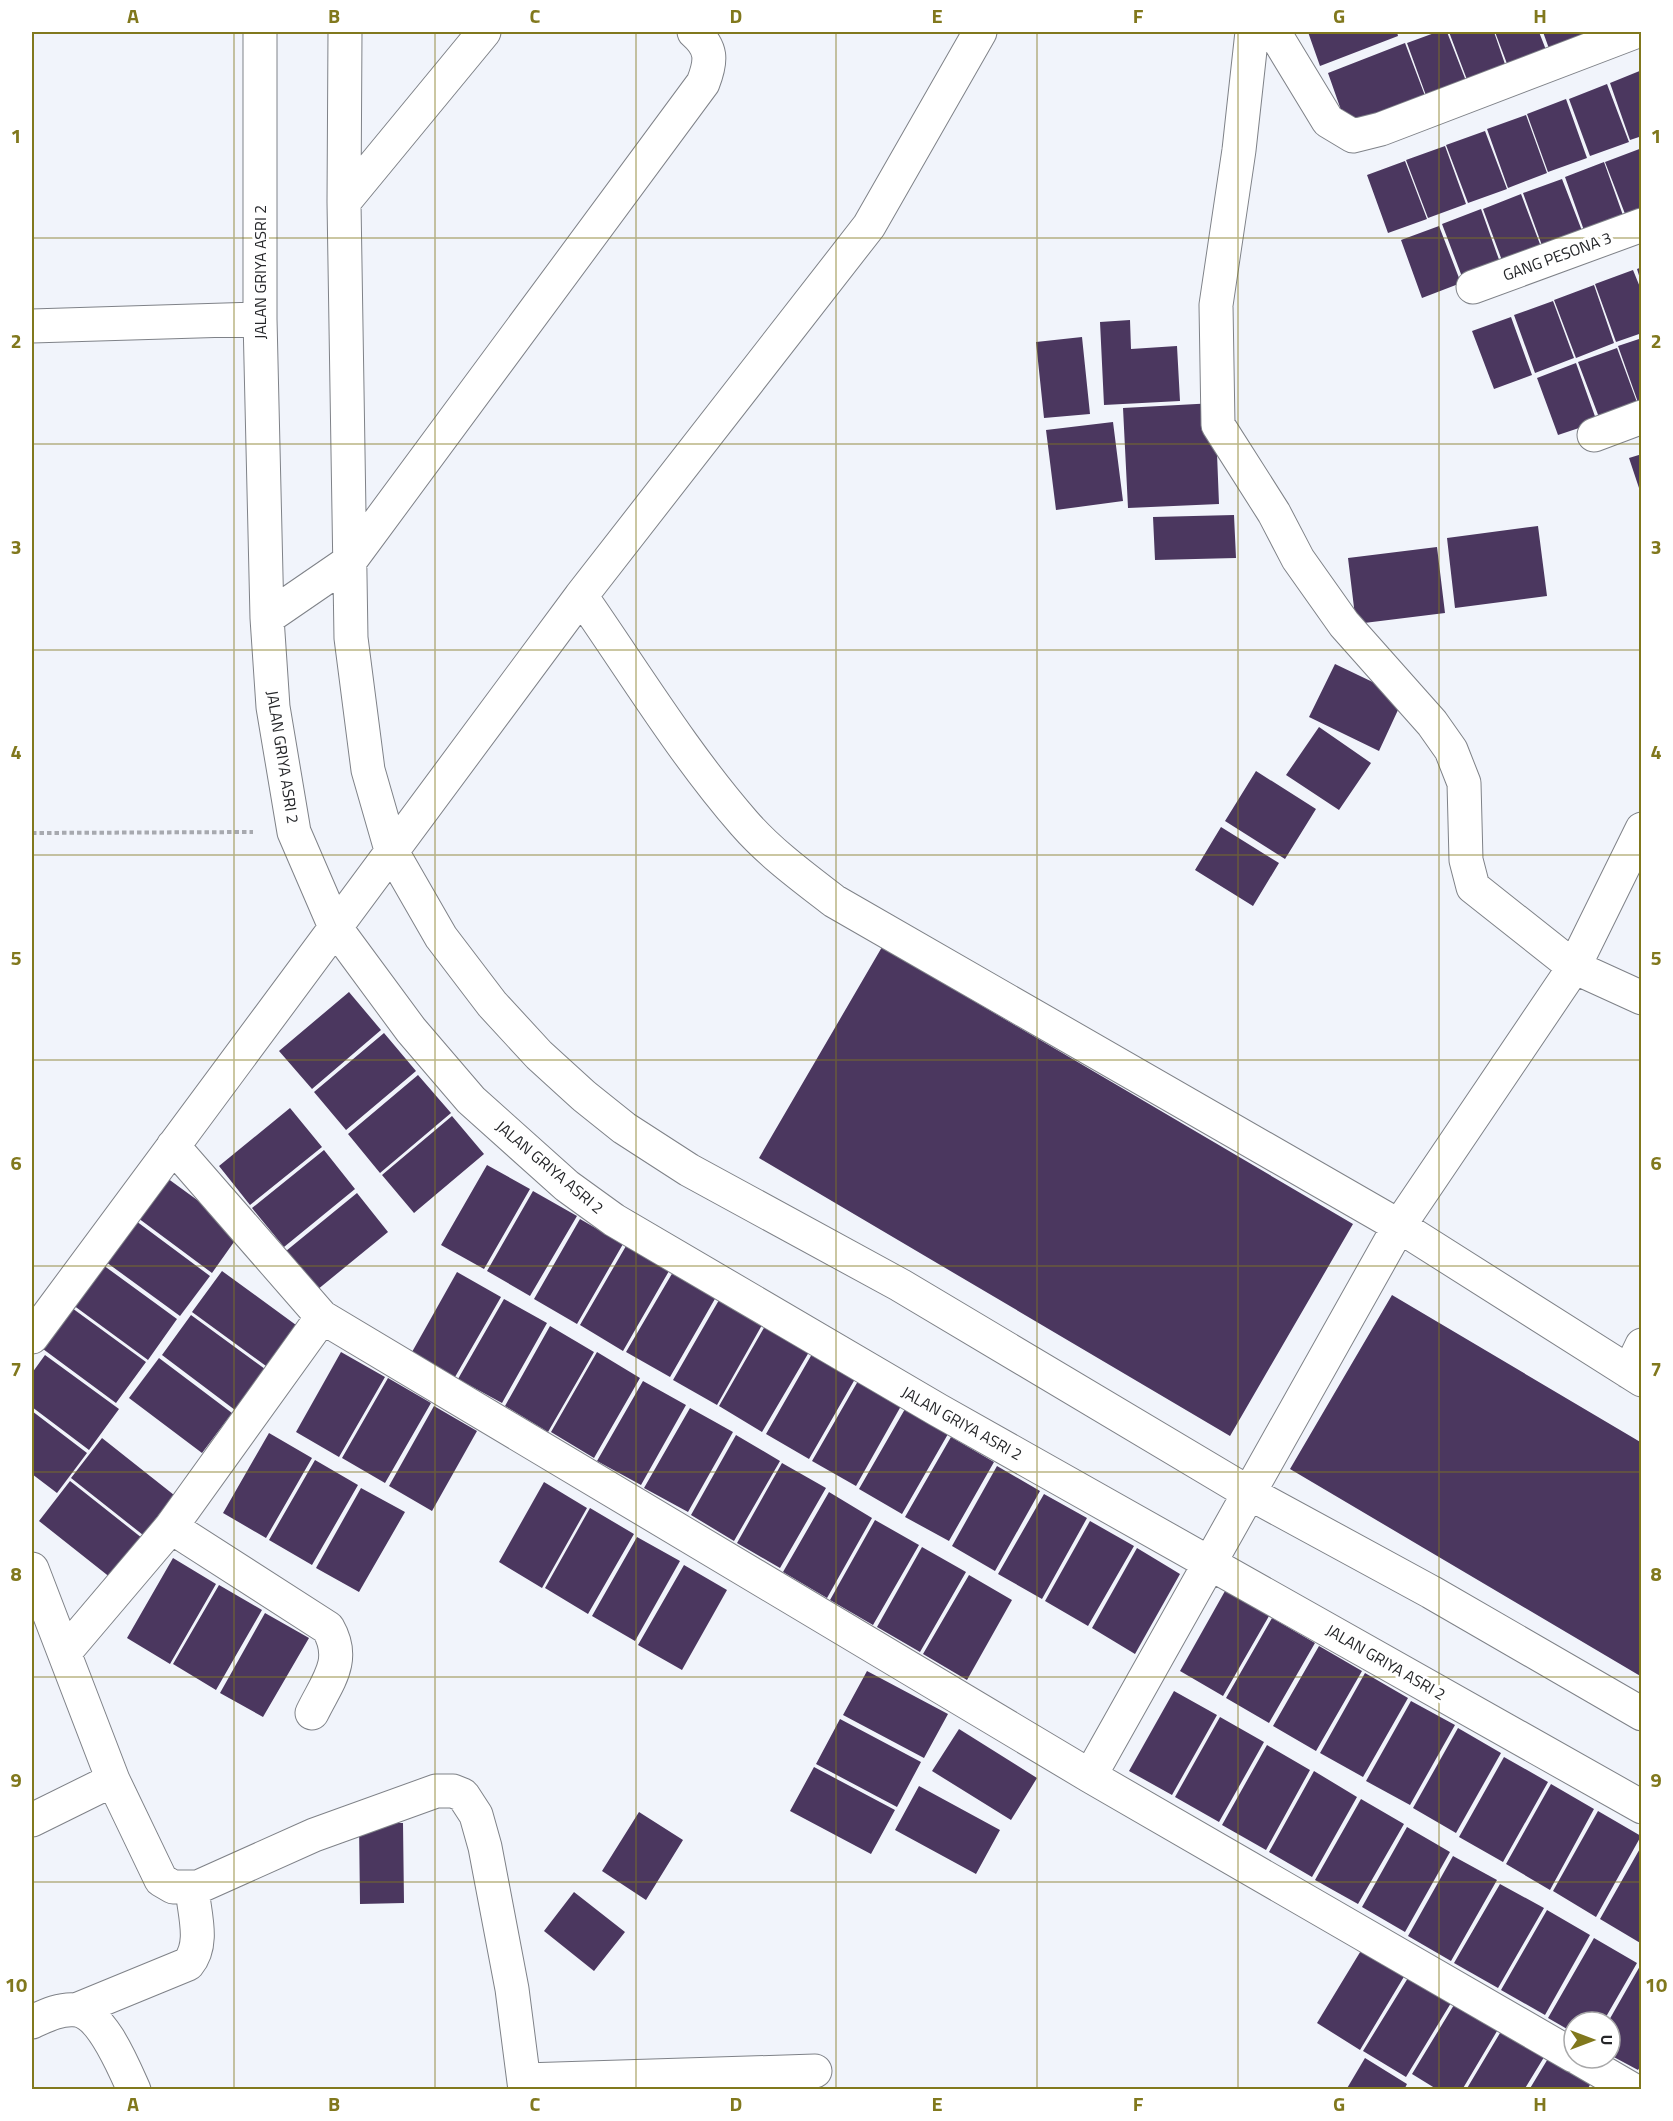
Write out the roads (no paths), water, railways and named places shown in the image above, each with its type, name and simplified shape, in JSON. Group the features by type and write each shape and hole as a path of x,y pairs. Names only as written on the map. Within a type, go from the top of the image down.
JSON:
{"street":[{"name":"JALAN GRIYA ASRI 2","path":"260,32 260,319 273,614 273,707 294,832 339,922 411,1030 471,1100 567,1186 614,1220 792,1327 1212,1560 1641,1807"},
{"path":"345,32 343,567 368,770 388,855 441,937 492,1004 539,1055 624,1128 689,1170 900,1285 1247,1497 1431,1592 1641,1714"},
{"path":"344,202 484,32"},
{"path":"273,614 343,567 703,83 710,58 706,43 694,32"},
{"path":"32,1337 581,596 869,225 980,32"},
{"path":"1252,32 1239,150 1216,305 1218,425 1274,513 1298,559 1344,624 1432,723 1451,750 1464,783 1466,860 1473,887 1574,966 1641,998"},
{"path":"1274,32 1328,121 1353,136 1381,129 1635,32"},
{"name":"GANG PESONA 3","path":"1473,287 1641,225"},
{"path":"32,326 260,319"},
{"path":"1594,435 1641,417"},
{"path":"581,596 703,772 745,824 783,862 834,901 1637,1365"},
{"path":"1090,1776 1399,1226 1574,966 1641,829"},
{"path":"173,1146 322,1317 1090,1776 1562,2049"},
{"path":"65,1652 171,1527 322,1317"},
{"path":"171,1527 328,1628 337,1648 338,1659 312,1713"},
{"path":"32,1569 113,1780 161,1880 172,1887 192,1888 314,1835 436,1791 453,1791 463,1795 472,1806 485,1847 512,1989 524,2085 815,2071"},
{"path":"32,1820 113,1780"},
{"path":"76,2010 188,1964 196,1954 198,1944 192,1888"},
{"path":"32,2022 60,2010 87,2013 99,2025 120,2059 134,2090"},
{"path":"1599,2070 1634,2090"}]}
